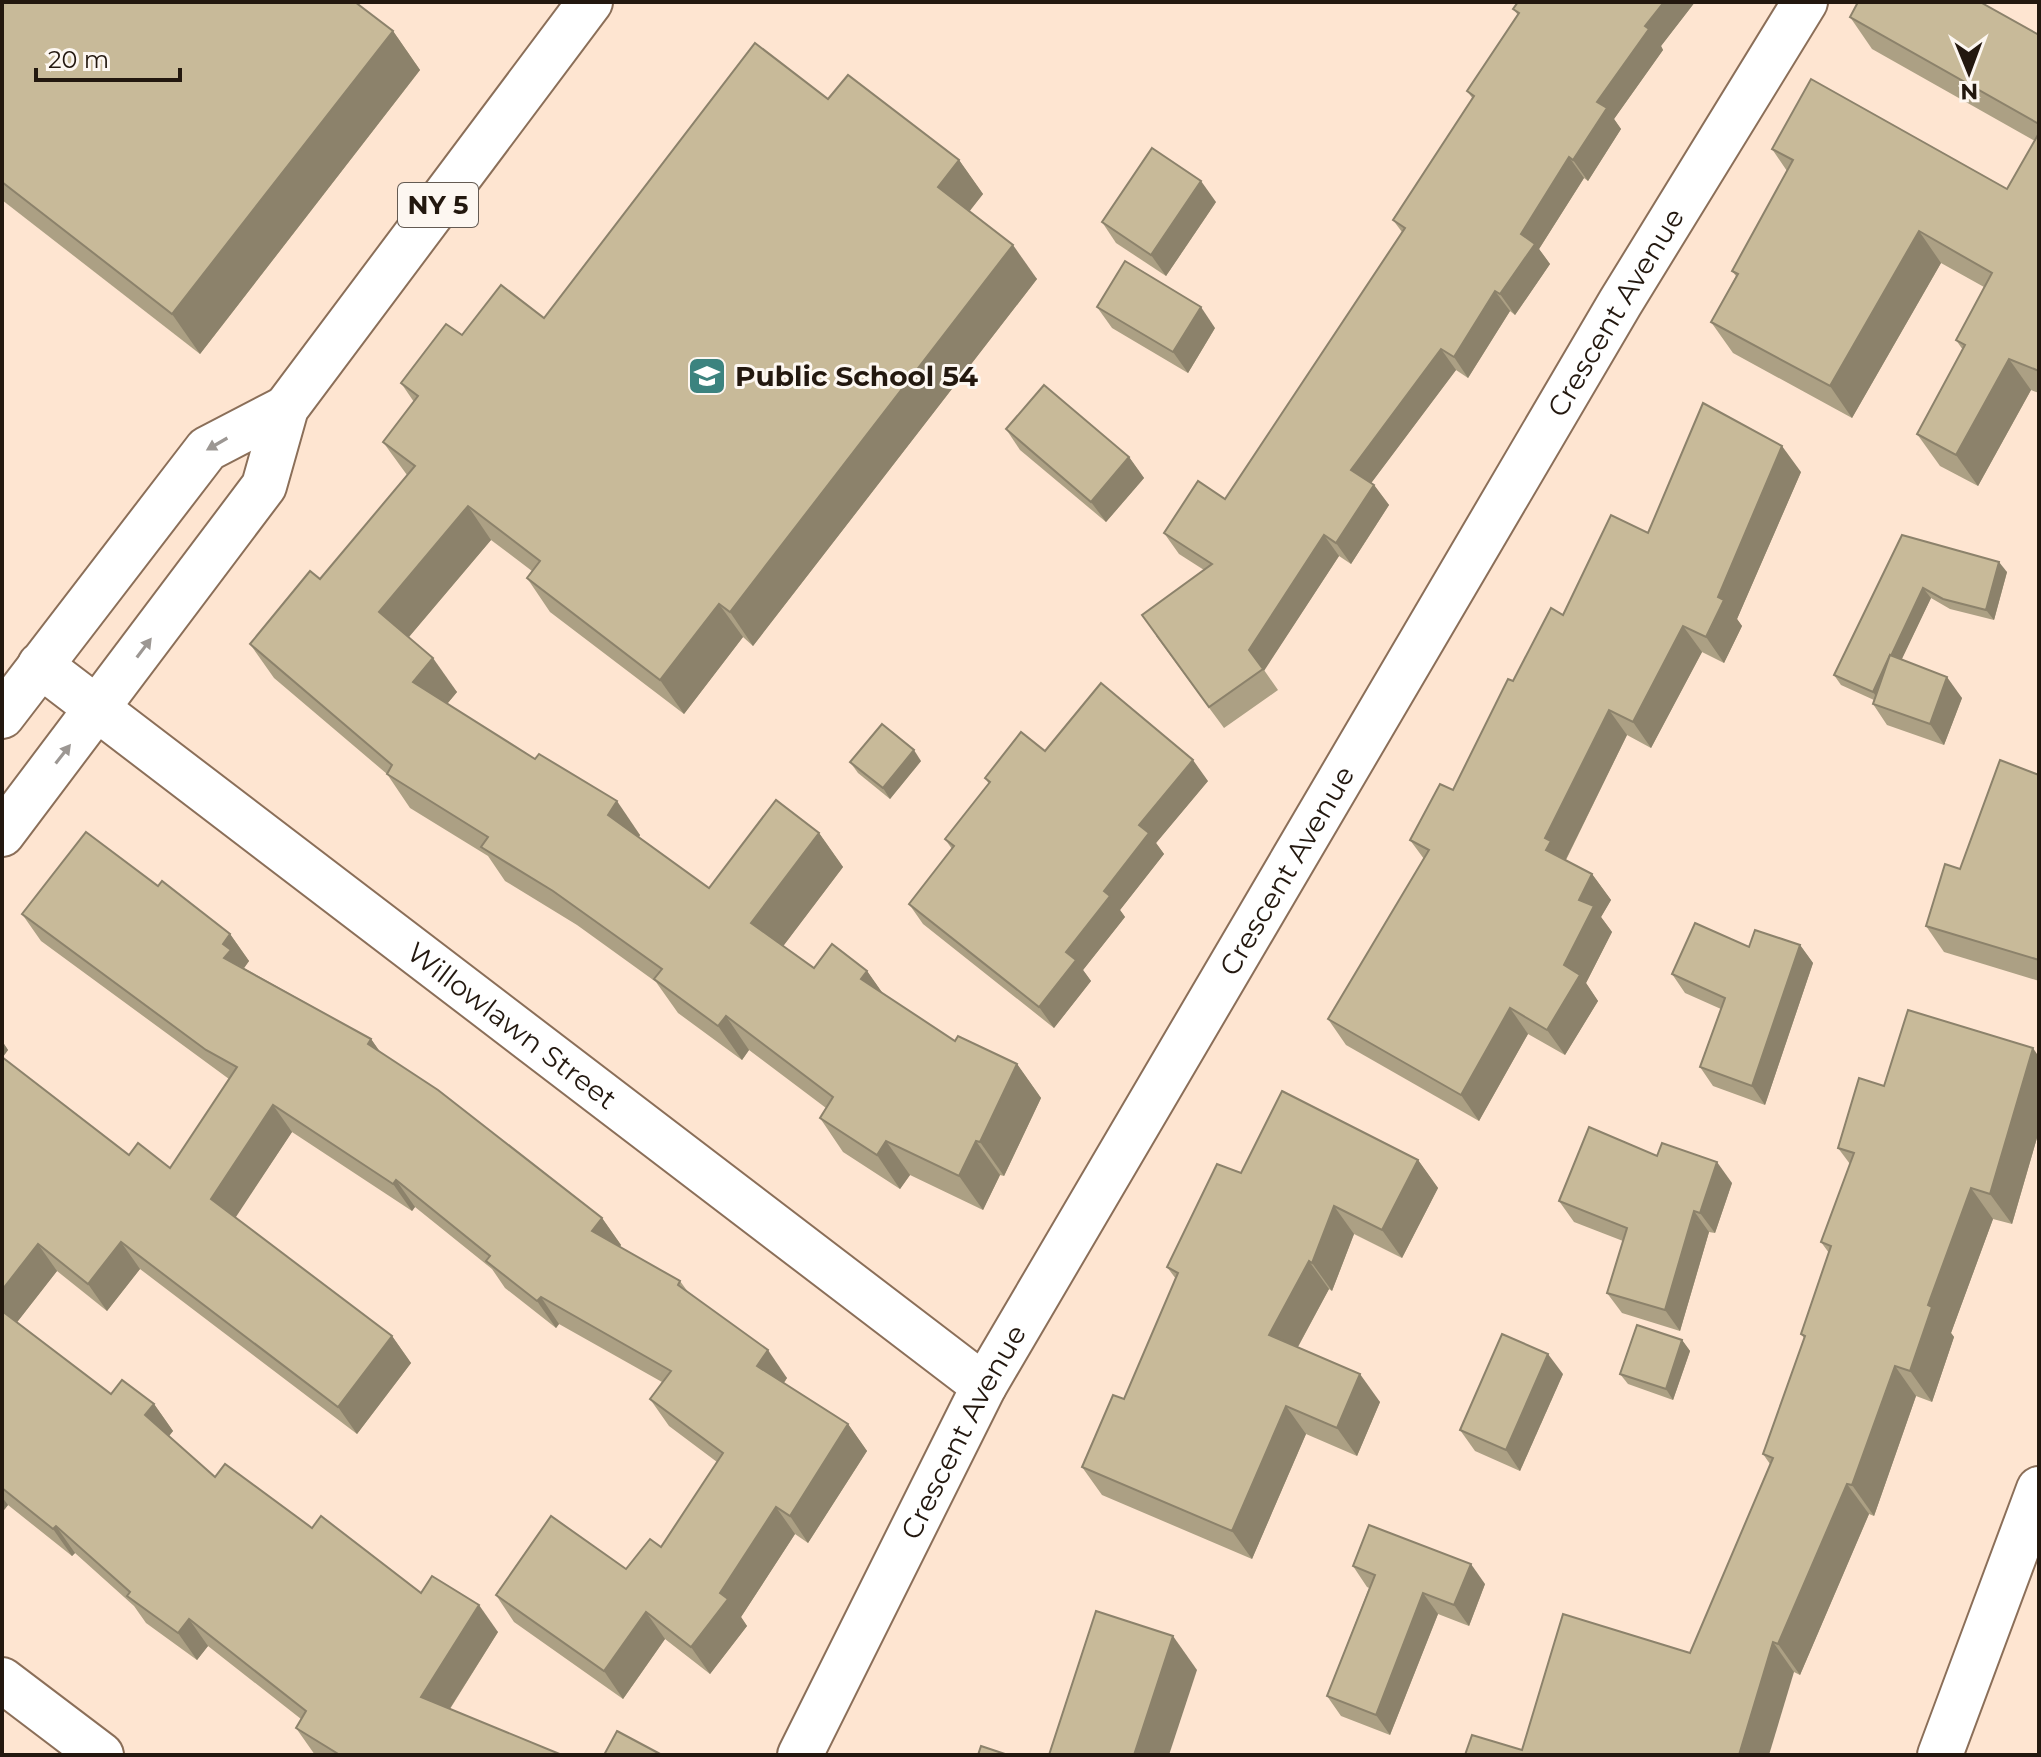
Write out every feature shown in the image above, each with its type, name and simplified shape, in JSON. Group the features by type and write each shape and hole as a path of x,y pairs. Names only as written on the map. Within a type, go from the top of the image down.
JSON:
{"street":[{"name":"NY 5","path":"2,834 264,486 286,408 590,2"},
{"name":"Crescent Avenue","path":"800,1755 984,1386 1620,303 1805,2"},
{"name":"NY 5","path":"2,716 207,449 286,408"},
{"name":"Willowlawn Street","path":"40,665 984,1386"},
{"path":"1940,1755 2039,1489"},
{"path":"2,1680 101,1755"}],"building":[{"path":"2,2 355,2 393,31 172,314 2,182"},
{"path":"1518,2 1664,2 1645,26 1649,29 1597,102 1607,108 1573,160 1569,157 1521,234 1535,244 1500,294 1495,291 1454,357 1441,349 1351,470 1374,485 1336,543 1324,535 1249,650 1263,669 1209,707 1142,615 1212,564 1164,533 1198,481 1225,499 1405,228 1393,220 1474,96 1467,91 1519,13 1513,9"},
{"path":"1858,2 1980,2 2039,35 2039,124 1850,17"},
{"path":"755,43 828,99 848,75 959,160 938,187 1013,245 730,612 719,604 660,680 527,578 540,561 468,506 379,612 433,658 413,682 535,759 539,754 617,801 608,815 709,888 776,800 819,833 751,923 814,968 832,944 867,971 861,979 955,1041 958,1036 1017,1064 980,1142 976,1141 959,1176 886,1141 877,1155 820,1118 833,1097 726,1016 718,1026 654,979 662,969 553,891 481,847 488,837 387,774 392,765 250,644 310,571 320,579 415,466 383,442 418,396 401,383 446,324 462,335 501,285 544,318"},
{"path":"1811,79 2007,189 2039,133 2039,371 2009,359 1956,455 1917,434 1965,345 1956,340 1992,273 1919,231 1830,386 1711,322 1738,274 1732,271 1793,160 1772,149"},
{"path":"1152,148 1201,181 1151,255 1102,222"},
{"path":"1125,261 1201,307 1173,352 1097,307"},
{"path":"1044,385 1129,457 1091,502 1006,429"},
{"path":"1703,403 1782,446 1718,597 1724,600 1706,637 1683,626 1633,722 1609,710 1545,838 1551,841 1546,850 1592,874 1579,900 1594,906 1564,965 1580,975 1547,1030 1510,1008 1461,1095 1328,1019 1429,850 1410,840 1440,784 1453,790 1508,679 1513,681 1551,608 1563,615 1611,515 1648,533"},
{"path":"1902,535 1999,562 1986,610 1943,599 1923,588 1873,692 1834,675"},
{"path":"1890,655 1947,677 1930,724 1873,704"},
{"path":"1101,683 1193,760 1139,825 1149,833 1104,891 1110,896 1066,952 1076,960 1039,1007 909,904 954,846 945,839 990,782 985,778 1021,732 1045,751"},
{"path":"882,724 914,750 883,788 850,762"},
{"path":"2000,760 2039,775 2039,960 1926,926 1945,864 1960,869"},
{"path":"86,832 158,886 162,881 230,934 223,944 231,950 224,958 371,1039 368,1044 438,1090 602,1218 592,1231 680,1281 678,1285 768,1350 757,1366 848,1424 790,1516 776,1507 720,1593 728,1599 691,1647 646,1612 604,1671 496,1595 551,1516 626,1569 650,1539 661,1547 723,1453 650,1399 671,1371 541,1297 537,1301 486,1261 490,1256 396,1180 393,1184 273,1105 211,1199 392,1336 338,1407 121,1242 88,1284 38,1244 2,1290 2,1057 129,1155 138,1143 170,1168 237,1067 206,1050 22,914"},
{"path":"1695,923 1749,947 1755,930 1800,945 1752,1086 1700,1067 1725,998 1672,974"},
{"path":"1908,1010 2033,1048 1990,1194 1971,1188 1928,1305 1932,1307 1910,1371 1895,1366 1852,1485 1847,1484 1778,1644 1773,1642 1739,1755 1465,1755 1472,1735 1522,1750 1563,1614 1690,1653 1773,1458 1763,1454 1805,1336 1801,1334 1831,1246 1821,1242 1854,1153 1838,1148 1859,1078 1884,1086"},
{"path":"1282,1091 1418,1160 1382,1230 1334,1206 1312,1263 1309,1261 1269,1335 1360,1374 1337,1428 1286,1406 1232,1531 1082,1467 1113,1395 1124,1399 1178,1273 1167,1267 1217,1164 1241,1173"},
{"path":"1589,1127 1657,1156 1662,1143 1717,1162 1700,1213 1694,1211 1665,1310 1607,1293 1627,1228 1559,1201"},
{"path":"2,1311 111,1394 122,1380 154,1404 145,1415 215,1477 225,1464 312,1528 321,1516 421,1593 432,1576 479,1605 421,1697 562,1755 340,1755 296,1728 306,1711 189,1619 178,1633 127,1596 130,1592 56,1526 53,1529 2,1488"},
{"path":"1637,1325 1682,1340 1666,1389 1620,1374"},
{"path":"1502,1334 1548,1354 1506,1450 1460,1430"},
{"path":"1369,1525 1471,1564 1454,1605 1423,1593 1376,1715 1327,1696 1375,1575 1353,1566"},
{"path":"1096,1611 1173,1636 1134,1755 1049,1755"},
{"path":"617,1731 662,1755 604,1755"},
{"path":"981,1746 1008,1755 978,1755"}],"place":[{"name":"Public School 54","path":"707,376"}]}
